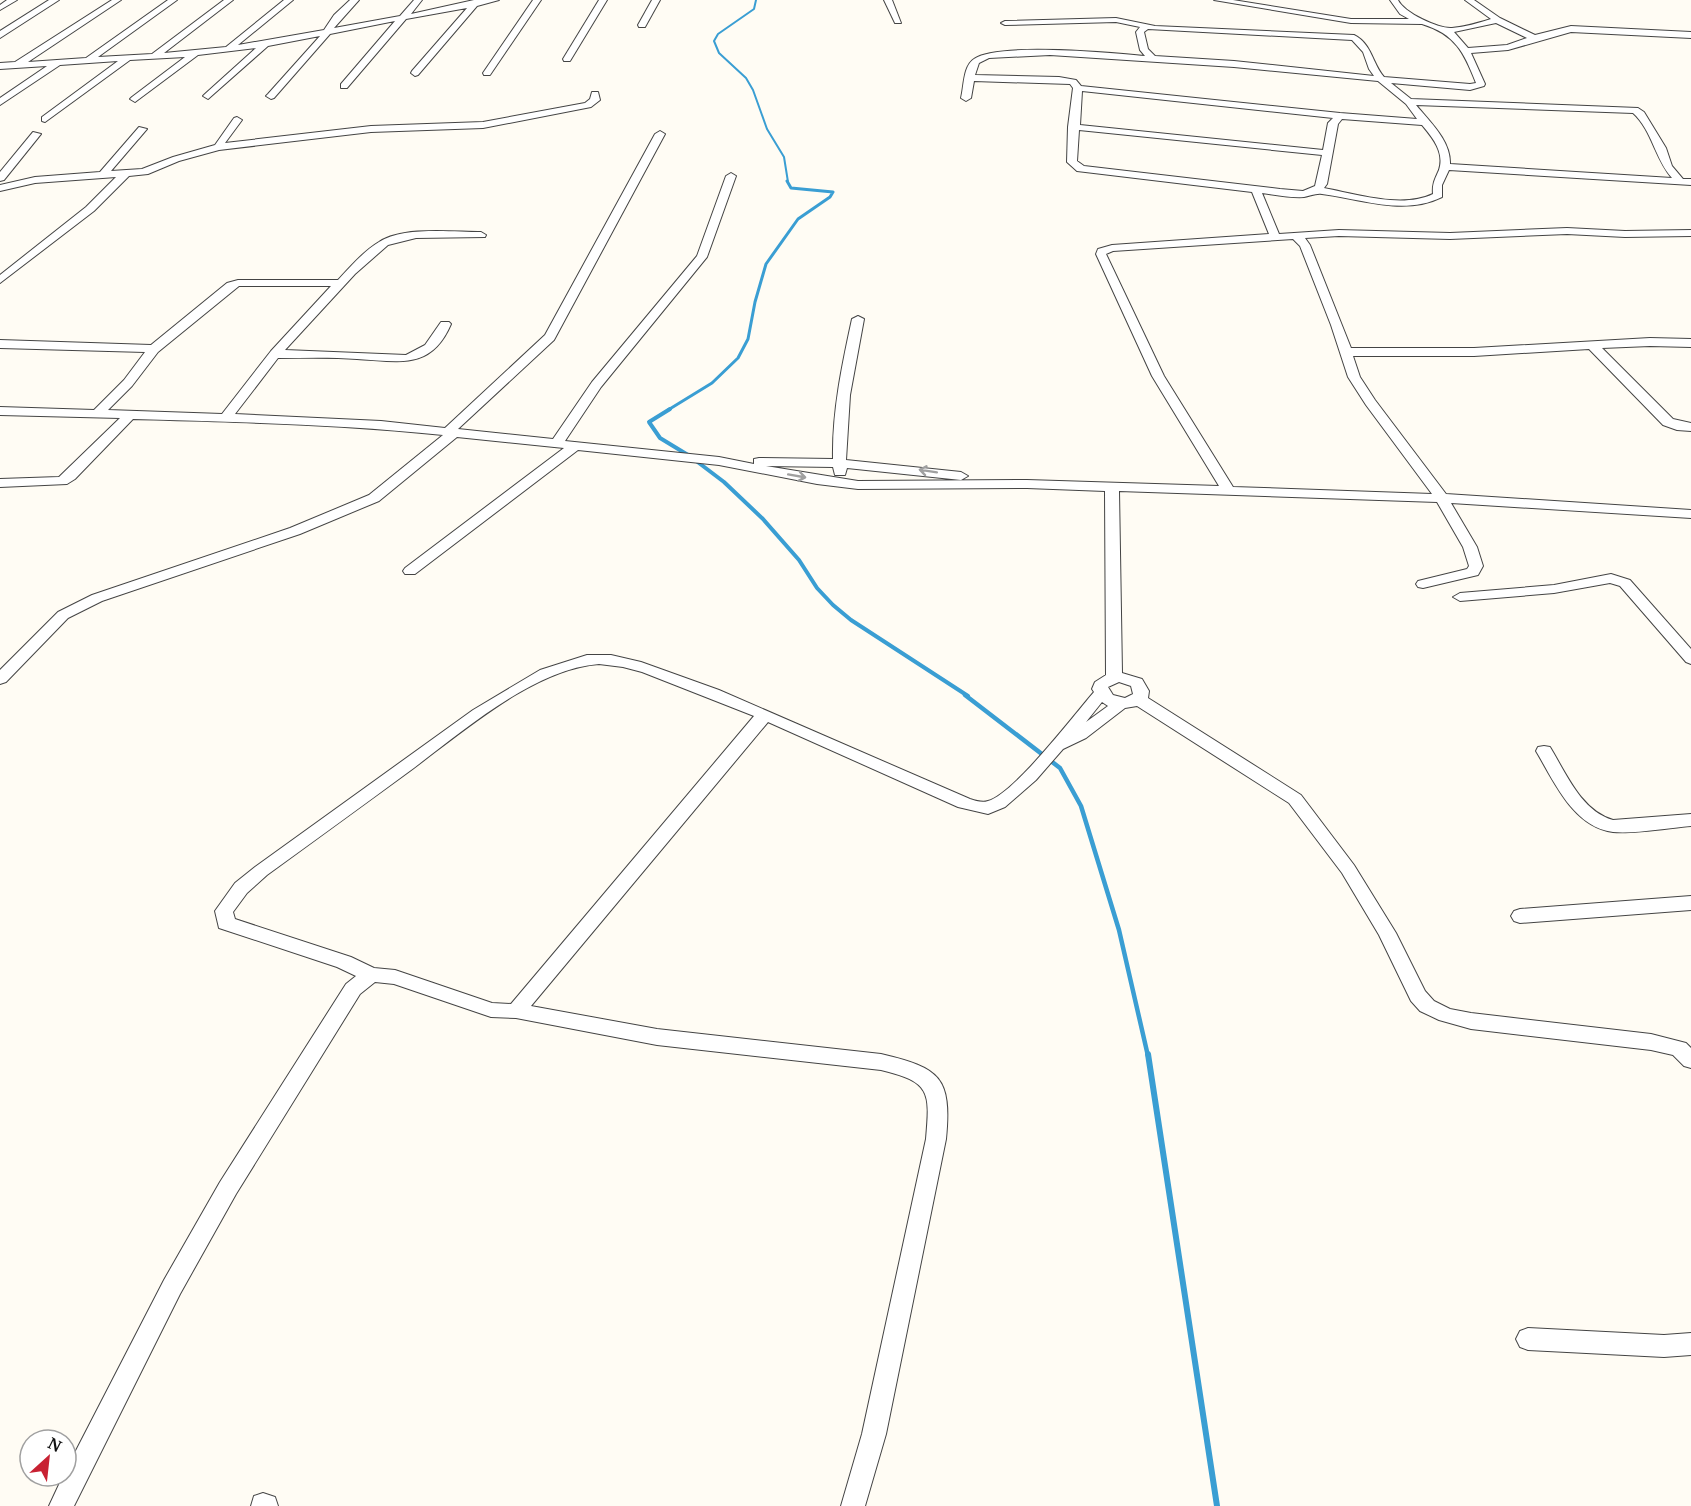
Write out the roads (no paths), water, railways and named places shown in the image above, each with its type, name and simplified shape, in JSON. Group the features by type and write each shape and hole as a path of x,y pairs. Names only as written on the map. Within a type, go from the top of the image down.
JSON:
{"street":[{"path":"0,8 13,0"},
{"path":"0,36 55,0"},
{"path":"16,65 117,0"},
{"path":"88,60 173,0"},
{"path":"154,57 229,0"},
{"path":"226,50 290,0"},
{"path":"271,96 337,17 355,0"},
{"path":"344,86 418,0"},
{"path":"0,66 154,57 265,45 495,0"},
{"path":"487,73 537,0"},
{"path":"567,59 603,0"},
{"path":"642,25 656,0"},
{"path":"888,0 898,21"},
{"path":"1218,0 1351,21 1422,22"},
{"path":"1394,0 1400,10 1422,22 1447,30 1473,27 1497,20"},
{"path":"1469,0 1497,20 1534,38"},
{"path":"415,73 476,2"},
{"path":"1005,23 1116,20 1145,27 1354,38 1367,51 1373,69 1409,102 1441,142 1446,161 1437,185 1438,195 1434,199 1403,202 1319,190 1313,193 1299,193 1081,169 1072,162 1073,127 1078,88"},
{"path":"1351,21 1357,33 1354,38"},
{"path":"1145,27 1140,32 1144,50 1153,59"},
{"path":"1466,51 1508,47 1572,29 1691,35"},
{"path":"966,98 972,66 976,61 998,55 1070,51 1478,87 1481,84 1466,51 1447,30"},
{"path":"208,96 265,45"},
{"path":"135,99 195,53"},
{"path":"45,119 127,58"},
{"path":"0,102 57,62"},
{"path":"970,78 1066,80 1073,82 1078,88 1340,116 1425,122"},
{"path":"2,186 35,180 144,172 176,159 218,147 371,129 483,125 588,105 595,100 595,94"},
{"path":"1409,102 1635,110 1639,112 1661,148 1667,168 1686,182"},
{"path":"1319,190 1333,123 1340,116"},
{"path":"218,147 237,120"},
{"path":"1073,127 1327,153"},
{"path":"102,176 142,129"},
{"path":"2,186 36,134"},
{"path":"0,679 63,615 97,598 295,531 374,498 451,432 550,337 660,134"},
{"path":"1445,167 1686,182"},
{"path":"0,280 90,209 125,174"},
{"path":"556,444 596,384 702,257 731,176"},
{"path":"1256,189 1276,238"},
{"path":"1229,491 1158,376 1101,254 1102,251 1112,248 1340,233 1450,236 1567,231 1625,234 1691,233"},
{"path":"226,417 275,354 384,243 416,235 481,235"},
{"path":"1296,236 1305,245 1354,377 1442,498 1470,547 1476,566 1473,572 1423,584"},
{"path":"97,414 128,383 154,350 231,285 238,283 343,283"},
{"path":"840,483 838,425 844,382 858,319"},
{"path":"275,354 340,354 395,359 412,358 424,352 441,335 445,324"},
{"path":"1346,352 1474,352 1592,345 1691,343"},
{"path":"0,344 154,350"},
{"path":"1592,345 1668,422 1677,426 1691,427"},
{"path":"0,411 226,417 381,425 719,461 840,483 1027,484 1442,498 1691,514"},
{"path":"0,483 62,481 70,476 130,415"},
{"path":"410,571 575,446"},
{"path":"719,461 839,463 897,467 1027,484"},
{"path":"1112,487 1114,677"},
{"path":"1460,597 1554,589 1611,578 1618,579 1625,583 1691,659"},
{"path":"853,1506 874,1434 936,1138 938,1098 930,1082 911,1070 881,1062 657,1037 516,1011 491,1010 395,977 370,975 344,962 239,929 226,922 224,911 241,888 261,870 453,732 543,674 588,660 615,660 708,691 816,735 970,804 987,808 1001,803 1059,746 1101,693 1103,682 1114,677 1127,678 1138,684 1142,692 1059,746"},
{"path":"1101,693 1109,700 1130,701 1295,799 1348,869 1387,933 1418,996 1427,1006 1446,1015 1471,1022 1651,1042 1678,1049 1691,1060"},
{"path":"516,1011 756,723 766,715"},
{"path":"1544,751 1579,803 1593,819 1602,825 1691,820"},
{"path":"1520,916 1691,903"},
{"path":"61,1506 172,1287 228,1188 353,989 370,975"},
{"path":"1528,1339 1640,1345 1691,1344"}],"waterway":[{"path":"756,0 754,9 718,34 714,41 719,53 746,78 753,90 767,129 784,157 788,182"},
{"path":"668,410 712,383 738,358 748,339 755,302 766,264 798,219 830,197 833,192 791,188 787,181"},
{"path":"670,409 649,422 660,438 688,455"},
{"path":"695,460 724,482 763,519 799,560 817,588 833,605 851,620 968,696"},
{"path":"965,695 1060,768 1081,806 1119,930 1148,1056"},
{"path":"1148,1054 1217,1506"}]}
